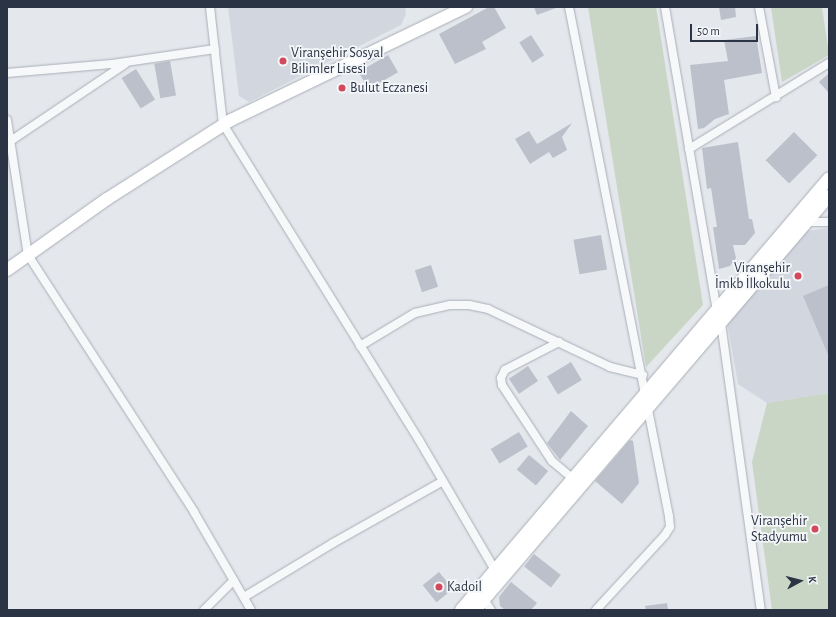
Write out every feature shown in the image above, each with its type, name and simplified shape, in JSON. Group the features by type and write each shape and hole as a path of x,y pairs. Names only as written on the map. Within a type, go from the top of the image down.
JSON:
{"street":[{"path":"210,7 224,124 443,481 495,570"},
{"path":"7,270 107,199 224,124 466,7"},
{"path":"569,7 643,375 670,527 596,610"},
{"path":"759,7 776,96"},
{"path":"667,8 689,149 717,311 721,323 761,610"},
{"path":"7,73 128,62 215,49"},
{"path":"9,142 128,62"},
{"path":"689,149 829,63"},
{"path":"7,120 9,142 28,255 194,512 251,610"},
{"path":"461,610 829,178"},
{"path":"476,610 829,196"},
{"path":"808,222 829,222"},
{"path":"360,346 415,313 450,305 488,309 610,367 643,375"},
{"path":"559,342 505,370 501,378 502,385 552,461 572,478"},
{"path":"244,597 333,543 443,481"},
{"path":"204,610 234,580"},
{"path":"484,599 491,610"}],"shaded area":[{"name":"Viranşehir Sosyal Bilimler Lisesi","path":"228,7 405,7 406,14 401,25 249,102 239,96"},
{"name":"Viranşehir İmkb İlkokulu","path":"829,228 829,393 767,403 738,384 727,322 807,231"}],"green space":[{"path":"588,7 656,7 703,305 646,367"},
{"path":"771,7 822,7 829,55 782,82"},
{"path":"829,393 829,610 772,610 752,462 767,403"}],"building":[{"path":"489,7 494,7 506,28 482,42 486,49 455,64 439,34"},
{"path":"534,7 556,7 556,8 537,15"},
{"path":"719,7 735,7 736,17 721,20"},
{"path":"531,35 544,55 532,63 519,43"},
{"path":"756,36 762,73 724,80 729,114 715,119 704,128 698,129 690,65 728,61 724,40"},
{"path":"388,55 398,72 369,89 359,72"},
{"path":"170,61 176,95 160,98 154,64"},
{"path":"136,69 155,100 141,109 122,78"},
{"path":"829,73 829,93 819,82"},
{"path":"572,123 562,137 567,150 553,158 549,152 530,164 515,139 529,131 537,144"},
{"path":"794,132 817,155 789,184 766,160"},
{"path":"738,142 749,219 752,219 755,233 745,245 733,245 736,258 730,266 719,269 713,227 717,227 711,188 707,189 702,148"},
{"path":"601,235 607,269 580,274 573,240"},
{"path":"431,265 438,287 422,292 415,270"},
{"path":"829,285 829,357 803,296"},
{"path":"571,362 582,380 558,394 547,376"},
{"path":"528,366 538,381 519,394 509,379"},
{"path":"571,411 588,426 560,460 547,443"},
{"path":"519,432 528,447 499,464 491,449"},
{"path":"630,440 633,441 639,483 622,504 595,481"},
{"path":"529,455 548,471 536,486 517,470"},
{"path":"534,554 561,575 551,588 524,567"},
{"path":"439,572 453,589 437,602 423,585"},
{"path":"511,582 537,603 531,610 505,610 500,606 499,597"},
{"path":"667,603 668,610 646,610 645,606"}],"place":[{"name":"Viranşehir Sosyal Bilimler Lisesi","path":"283,61"},
{"name":"Bulut Eczanesi","path":"342,88"},
{"name":"Viranşehir İmkb İlkokulu","path":"798,276"},
{"name":"Viranşehir Stadyumu","path":"815,529"},
{"name":"Kadoil","path":"439,587"}]}
